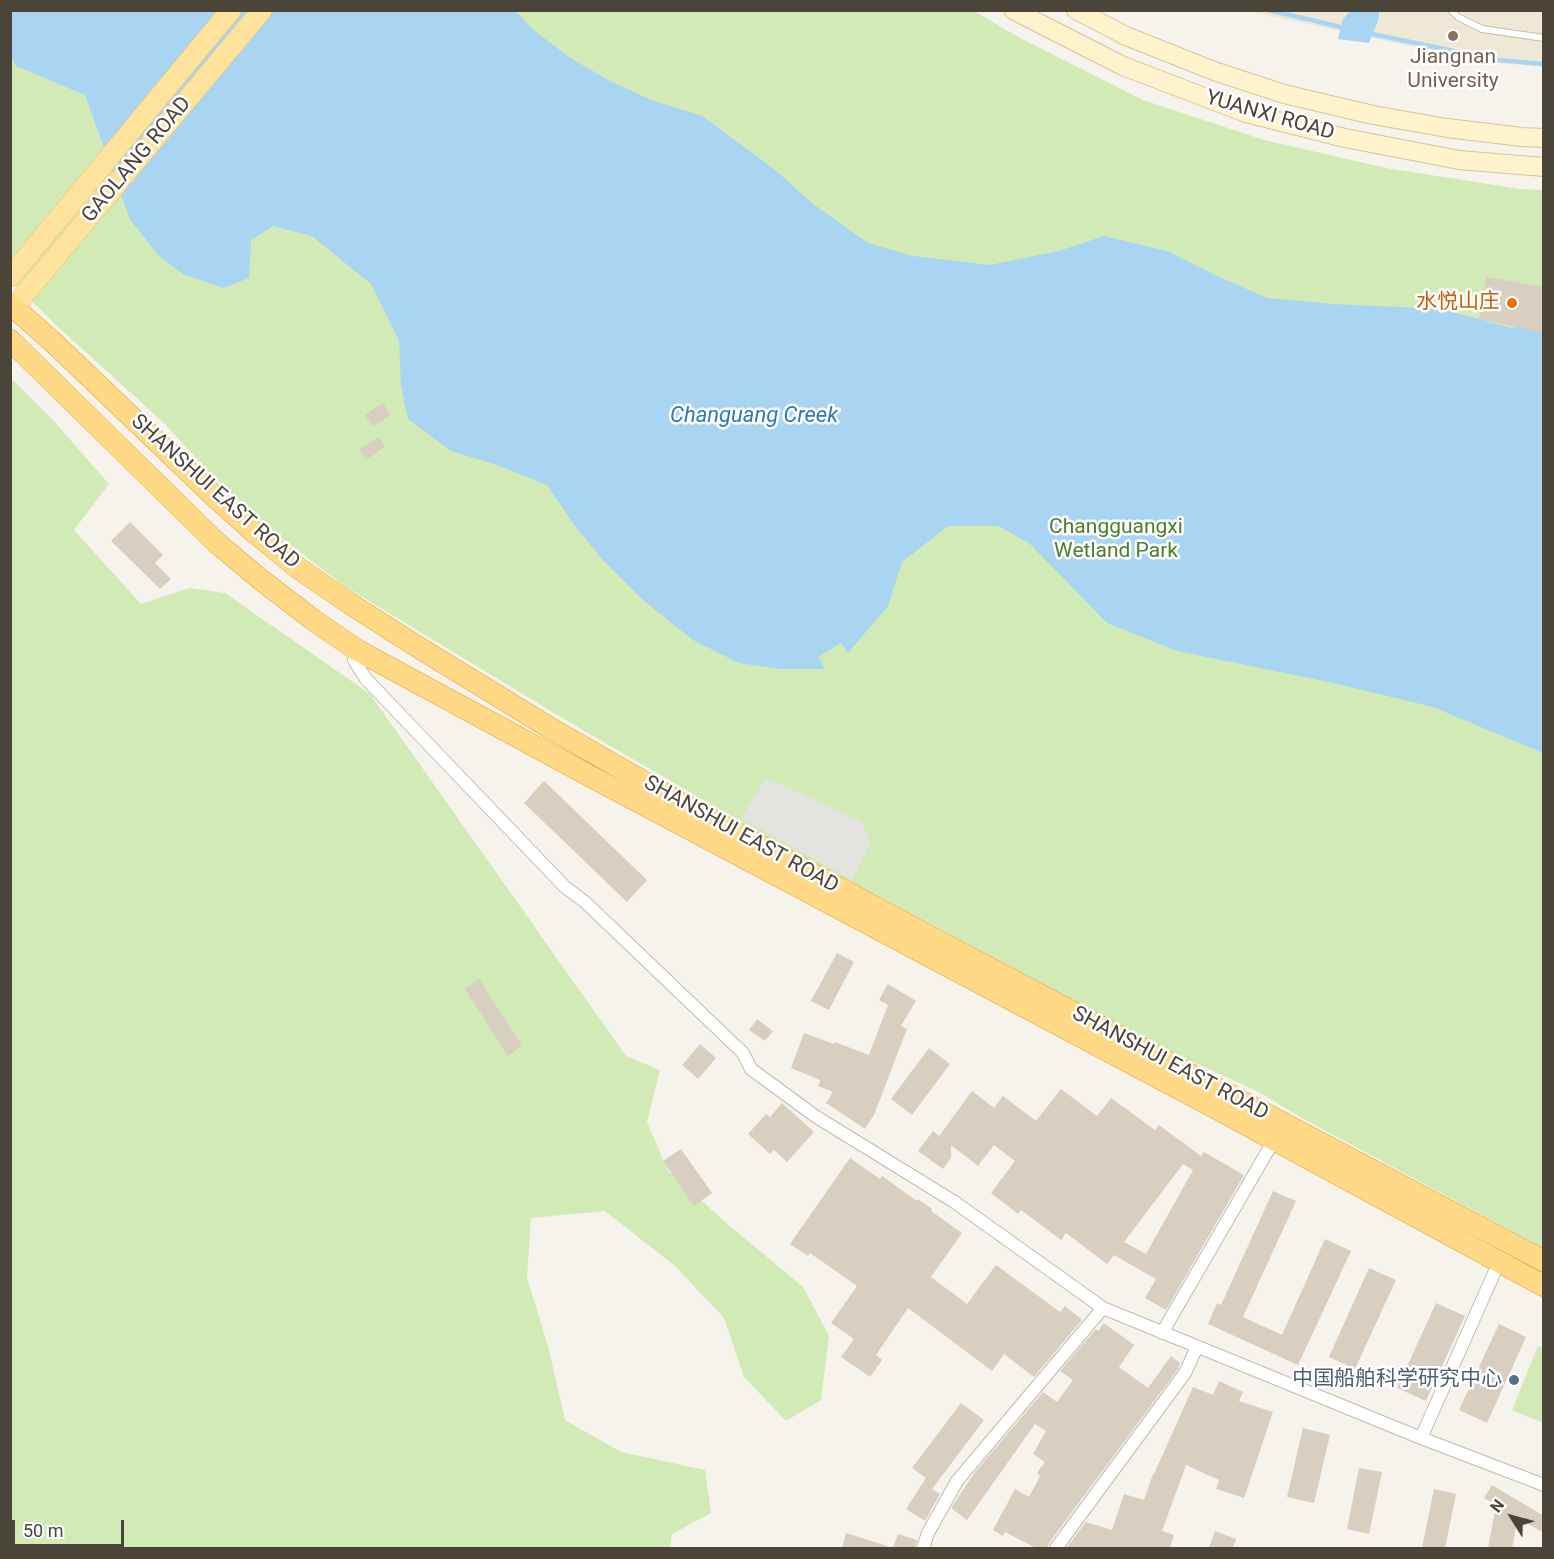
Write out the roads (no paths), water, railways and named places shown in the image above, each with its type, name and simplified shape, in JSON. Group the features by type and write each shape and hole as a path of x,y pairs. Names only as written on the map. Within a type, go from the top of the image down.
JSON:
{"highway":[{"name":"SHANSHUI EAST ROAD","path":"12,307 55,344 254,532 298,568 413,644 550,728 679,812 1544,1286"},
{"name":"SHANSHUI EAST ROAD","path":"10,340 218,544 312,619 357,650 586,774 679,812 1161,1059 1544,1260"}],"main road":[{"name":"GAOLANG ROAD","path":"16,270 231,10"},
{"name":"GAOLANG ROAD","path":"12,307 262,10"},
{"name":"YUANXI ROAD","path":"1013,10 1123,66 1246,112 1345,138 1459,160 1544,167"},
{"name":"YUANXI ROAD","path":"1076,10 1126,36 1214,71 1284,94 1373,115 1447,128 1544,138"}],"street":[{"path":"357,650 354,660 366,679 565,887 585,902 742,1053 751,1069 815,1116 953,1201 1102,1308 1421,1438 1544,1485"},
{"path":"1162,1332 1274,1140"},
{"path":"1421,1438 1499,1262"},
{"path":"923,1548 928,1533 957,1481 1102,1308"},
{"path":"1056,1548 1185,1373 1197,1347"}],"lane":[{"path":"1451,10 1458,17 1482,28 1544,38"}],"water":[{"name":"Changuang Creek","path":"11,11 516,11 532,29 569,57 608,80 651,100 702,116 774,169 813,204 868,243 913,256 990,265 1059,251 1104,236 1167,251 1267,298 1333,304 1441,309 1512,328 1543,323 1543,753 1433,707 1329,682 1177,651 1107,623 1029,543 998,526 948,526 902,562 888,606 848,653 841,643 818,657 825,669 780,669 739,663 693,640 643,600 603,560 575,526 547,485 497,465 451,451 408,419 401,386 399,341 371,284 312,236 273,226 251,240 249,278 223,288 183,274 158,255 130,219 85,95 16,66 11,56"},
{"path":"1350,11 1379,11 1379,18 1369,43 1338,39 1343,19"}],"waterway":[{"path":"1268,10 1345,28"},
{"path":"1367,33 1497,60 1544,64"}],"place":[{"name":"Jiangnan University","path":"1453,36"},
{"name":"水悦山庄","path":"1512,303"},
{"name":"中国船舶科学研究中心","path":"1514,1380"}],"park label":[{"name":"Changguangxi Wetland Park","path":"1116,540"}]}
